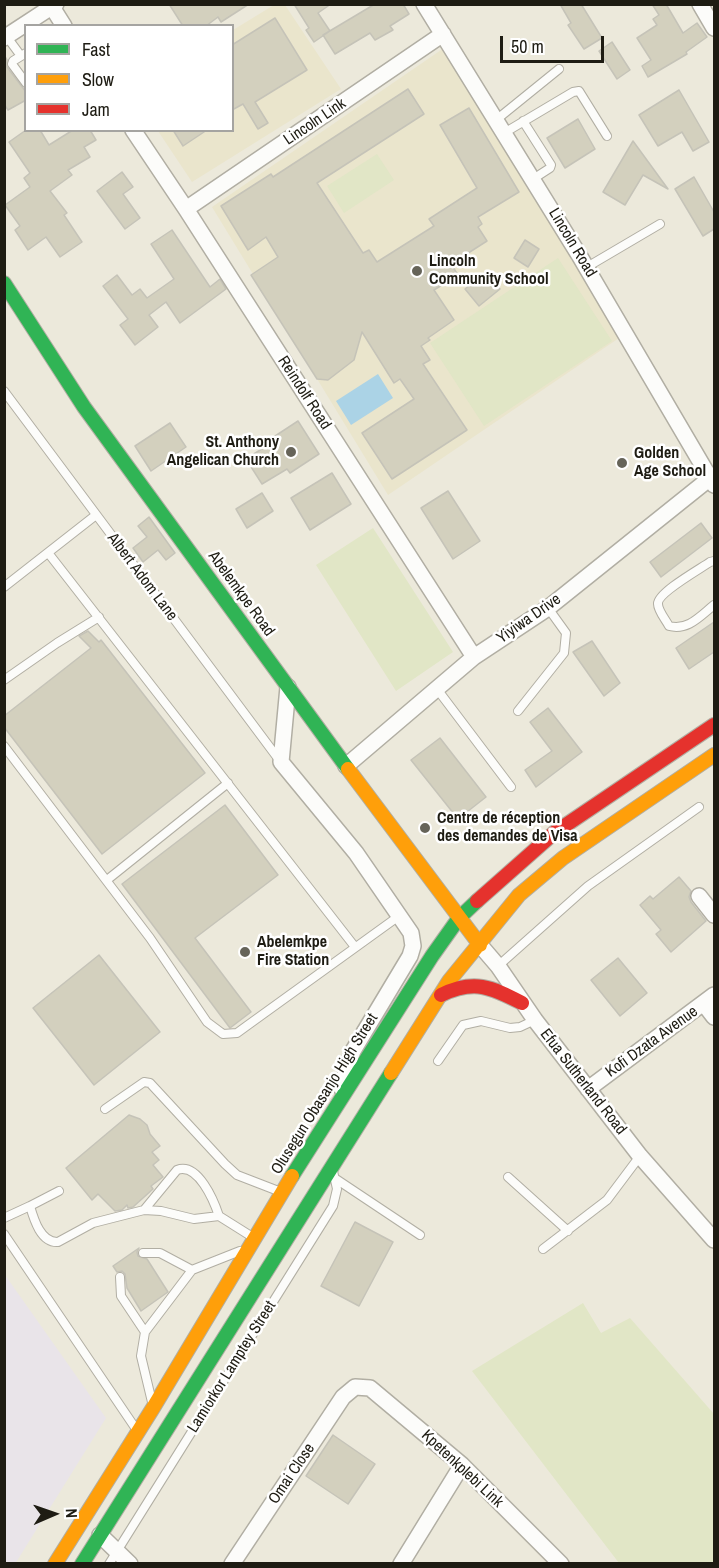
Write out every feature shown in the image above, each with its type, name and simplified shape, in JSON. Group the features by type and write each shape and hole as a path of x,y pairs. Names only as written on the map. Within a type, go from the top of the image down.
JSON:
{"main road":[{"name":"Abelemkpe Road","path":"4,284 84,407 459,918"},
{"name":"Olusegun Obasanjo High Street","path":"55,1563 153,1407 282,1192 432,956 459,918 492,886 554,833 714,725"},
{"path":"82,1563 334,1172 441,995 464,963 519,895 563,858 714,755"},
{"name":"Efua Sutherland Road","path":"459,918 480,945"},
{"path":"441,995 456,986 489,985 522,1003"}],"street":[{"name":"Lincoln Road","path":"424,4 587,267 713,479"},
{"path":"700,4 714,28"},
{"path":"27,24 54,6 63,24"},
{"path":"6,38 24,26"},
{"name":"Lincoln Link","path":"186,209 443,34"},
{"name":"Reindolf Road","path":"134,132 474,657"},
{"name":"Yiyiwa Drive","path":"346,766 474,657 548,608 713,479"},
{"path":"281,762 288,687"},
{"name":"Albert Adom Lane","path":"281,762 356,853 408,926 413,946 410,956 353,1051 338,1106"},
{"path":"699,896 714,915"},
{"name":"Efua Sutherland Road","path":"480,945 640,1156 714,1240"},
{"path":"709,999 714,1017"},
{"name":"Kofi Dzata Avenue","path":"588,1089 709,999"},
{"name":"Kpetenkplebi Link","path":"355,1387 370,1388 462,1465 561,1563"},
{"name":"Omai Close","path":"232,1563 343,1397 355,1387"},
{"path":"401,1563 462,1465"},
{"path":"100,1535 113,1558 130,1563"}],"lane":[{"path":"6,38 23,54 12,64 24,79"},
{"path":"500,126 559,69"},
{"path":"500,126 523,121 573,92 579,91 607,136"},
{"path":"523,121 551,165 533,179"},
{"path":"587,267 660,225"},
{"name":"Albert Adom Lane","path":"4,391 281,762"},
{"path":"4,587 96,515"},
{"path":"49,554 355,947"},
{"path":"714,561 667,591 659,598 658,606 669,626 678,628 688,625 714,605"},
{"path":"518,711 564,653 567,633 548,608"},
{"path":"4,680 99,617"},
{"path":"437,689 511,787"},
{"path":"4,746 150,938 207,1022 223,1034 237,1033 399,916"},
{"path":"107,880 228,783"},
{"path":"498,966 588,886 699,807"},
{"path":"438,1061 463,1025 481,1021 510,1028 520,1027 535,1020"},
{"path":"105,1109 144,1082 150,1083 237,1175 282,1192"},
{"path":"543,1250 607,1200 640,1156"},
{"path":"144,1210 177,1170 187,1169 204,1183 219,1216 252,1243 192,1270 145,1332 141,1356 153,1407"},
{"path":"334,1172 420,1235"},
{"name":"Lamiorkor Lamptey Street","path":"113,1558 333,1206 337,1188 334,1172"},
{"path":"508,1177 568,1231"},
{"path":"4,1218 59,1191"},
{"path":"30,1206 46,1240 51,1243 58,1242 93,1223 144,1210 161,1211 194,1219 219,1216"},
{"path":"4,1234 137,1431"},
{"path":"143,1253 160,1253 192,1270"},
{"path":"120,1277 121,1296 145,1332"}],"shaded area":[{"path":"274,5 285,5 341,89 192,182 159,132 234,132 234,29"},
{"name":"Lincoln Community School","path":"444,48 622,336 388,495 212,207"},
{"path":"5,1275 106,1418 15,1564 4,1563"}],"green space":[{"path":"377,154 394,180 344,213 327,186"},
{"path":"558,258 612,341 484,426 430,343"},
{"path":"373,528 453,652 396,691 316,565"},
{"path":"583,1303 601,1333 630,1318 714,1414 714,1563 619,1563 472,1371"}],"water":[{"path":"378,374 393,398 351,425 336,401"}],"building":[{"path":"169,4 249,4 221,22 218,17 209,24 182,24"},
{"path":"294,4 331,4 318,13 330,31 314,42 306,30 309,28"},
{"path":"375,4 403,4 409,14 390,26 393,30 375,40 370,33 335,54 323,35"},
{"path":"560,4 581,4 602,38 584,49 568,25 571,23"},
{"path":"652,4 666,4 683,33 697,23 707,37 686,52 687,54 648,77 642,66 651,60 637,38 657,25 653,19 659,15"},
{"path":"275,18 307,70 255,102 268,123 258,129 243,104 234,109 234,44"},
{"path":"612,42 630,70 617,79 599,51"},
{"path":"4,55 7,67 24,89 24,101 8,110 4,104"},
{"path":"408,89 424,114 317,183 363,253 369,250 377,262 434,226 429,219 477,188 440,125 469,108 519,192 478,217 482,224 478,227 487,241 451,264 458,275 434,290 454,320 428,338 430,340 421,346 430,360 423,364 467,430 392,479 362,433 414,399 400,379 394,383 362,332 354,360 328,380 317,379 251,275 278,257 266,237 248,250 221,206 271,174 273,177"},
{"path":"679,90 709,142 693,151 682,132 658,146 639,115"},
{"path":"578,119 595,149 565,168 547,138"},
{"path":"24,131 41,132 49,145 70,132 91,132 96,140 84,147 90,157 68,170 72,175 50,191 67,213 64,215 82,242 60,257 46,237 28,250 15,230 20,226 5,205 30,187 24,178 30,173 9,142"},
{"path":"174,132 204,132 183,146"},
{"path":"633,141 668,189 643,175 625,205 603,192"},
{"path":"122,172 133,187 123,194 140,218 125,229 97,191"},
{"path":"694,177 714,212 714,229 703,236 675,189"},
{"path":"172,230 210,287 220,279 226,289 180,323 166,302 149,315 158,327 135,345 120,325 128,319 103,286 117,275 132,295 140,289 147,298 174,279 151,244"},
{"path":"525,240 539,249 528,267 514,258"},
{"path":"486,272 500,289 479,306 465,289"},
{"path":"298,421 319,454 290,473 287,469 262,484 246,459 271,443 269,440"},
{"path":"170,423 186,447 151,471 135,446"},
{"path":"332,473 351,504 310,530 291,498"},
{"path":"448,491 480,541 453,559 421,508"},
{"path":"262,493 273,511 247,528 236,509"},
{"path":"149,517 175,553 166,560 158,550 143,562 133,548 147,537 138,526"},
{"path":"701,523 712,538 661,577 650,562"},
{"path":"714,622 714,652 689,669 676,648"},
{"path":"88,631 99,642 101,640 205,773 102,854 4,727 4,716 91,648 79,636"},
{"path":"592,641 620,683 604,696 573,652"},
{"path":"548,708 582,752 536,787 525,770 552,751 530,722"},
{"path":"440,738 486,797 458,819 411,760"},
{"path":"225,805 278,875 195,938 251,1012 230,1028 122,884"},
{"path":"679,877 691,891 689,897 691,902 706,921 671,952 656,934 661,930 640,905 650,896 653,899"},
{"path":"99,955 160,1032 94,1085 33,1008"},
{"path":"618,958 647,993 620,1016 591,980"},
{"path":"129,1115 140,1119 147,1125 150,1134 160,1146 152,1152 159,1160 153,1165 163,1177 151,1186 153,1189 133,1207 128,1208 127,1205 122,1210 115,1211 98,1194 92,1200 66,1168"},
{"path":"355,1222 393,1242 359,1306 321,1286"},
{"path":"139,1248 138,1256 147,1259 168,1292 141,1311 127,1288 125,1274 122,1271 117,1272 113,1266"},
{"path":"333,1435 375,1464 348,1504 306,1476"}],"traffic: fast":[{"path":"4,283 84,407 348,769"},
{"path":"292,1176 432,956 459,918 477,901"},
{"path":"82,1564 391,1073"}],"traffic: slow":[{"path":"391,1073 449,981 519,895 563,858 714,755"},
{"path":"348,769 480,945"},
{"path":"55,1564 153,1408 292,1176"}],"traffic: jam":[{"path":"477,901 554,833 714,725"},
{"path":"441,995 473,986 491,989 522,1003"}],"place":[{"name":"Lincoln Community School","path":"417,271"},
{"name":"St. Anthony Angelican Church","path":"291,452"},
{"name":"Golden Age School","path":"622,463"},
{"name":"Centre de réception des demandes de Visa","path":"425,828"},
{"name":"Abelemkpe Fire Station","path":"245,952"}]}
